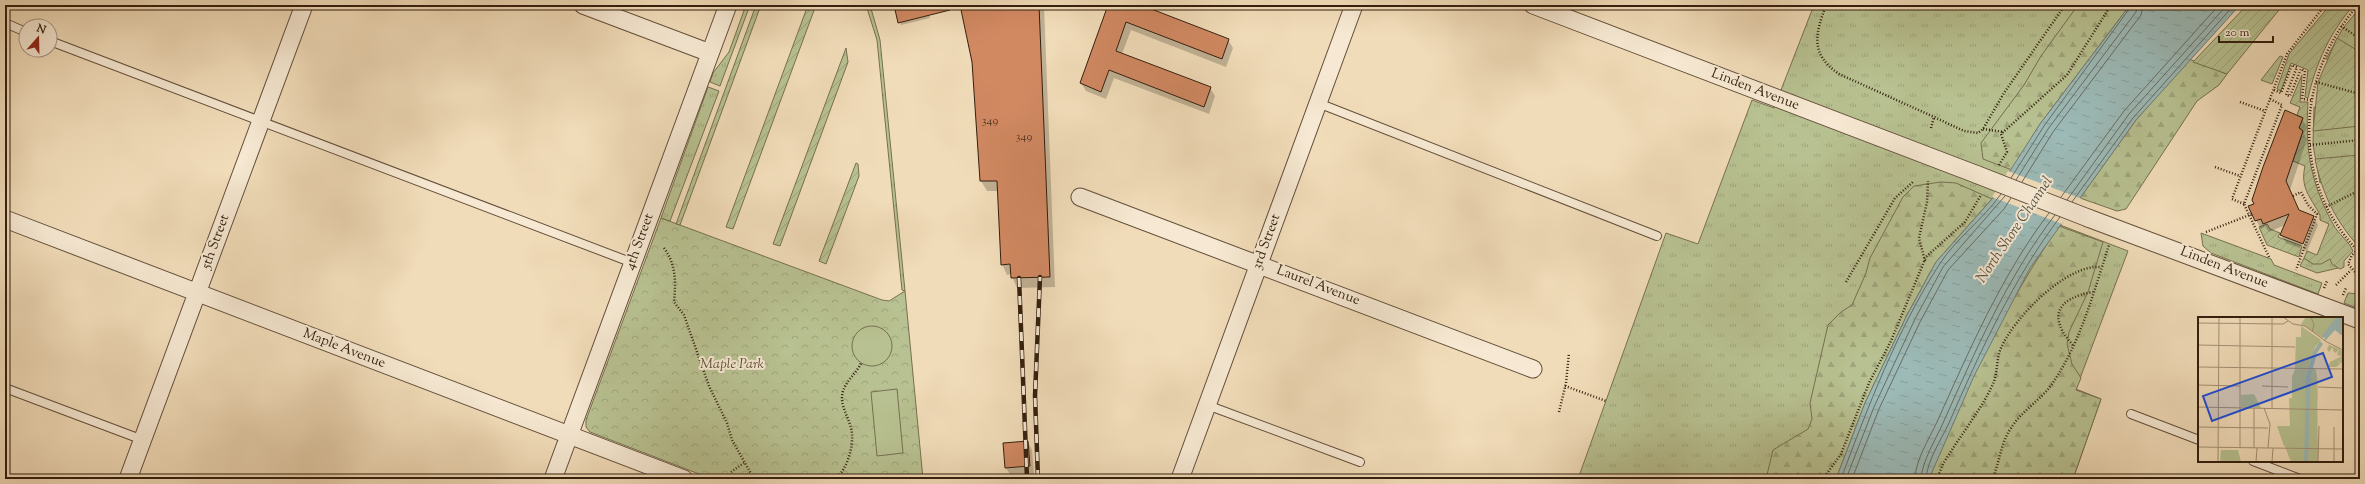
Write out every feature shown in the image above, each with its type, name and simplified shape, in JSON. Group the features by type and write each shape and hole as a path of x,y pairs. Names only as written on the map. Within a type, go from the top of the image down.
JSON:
{"street":[{"name":"5th Street","path":"128,479 304,5"},
{"path":"583,5 710,53"},
{"name":"4th Street","path":"553,479 728,5"},
{"name":"3rd Street","path":"1180,479 1354,5"},
{"name":"Linden Avenue","path":"1533,5 1981,183 2088,218 2360,320"},
{"name":"Laurel Avenue","path":"1080,197 1259,263 1533,369"},
{"name":"Maple Avenue","path":"5,219 684,479"}],"lane":[{"path":"5,23 18,29"},
{"path":"58,44 633,263"},
{"path":"1318,103 1657,236"},
{"path":"5,388 143,440"},
{"path":"1207,405 1360,462"},
{"path":"2131,414 2198,440"},
{"path":"2256,462 2300,479"}],"path":[{"path":"1826,5 1816,36 1826,65 1839,74 1964,131 1978,132 1982,129 2004,93 2065,5"},
{"path":"1996,171 2007,152 2001,134 2067,75 2112,5"},
{"path":"2269,257 2251,215 2244,204 2232,199 2287,54 2325,5"},
{"path":"2358,5 2341,26 2325,54 2311,100 2310,146 2315,175 2326,207 2336,224 2359,249 2360,253"},
{"path":"2341,26 2360,39"},
{"path":"2274,90 2281,93 2292,65 2296,67 2286,95 2290,96 2301,70 2305,71 2302,99 2311,100"},
{"path":"2316,82 2360,94"},
{"path":"2244,204 2282,105 2270,99"},
{"path":"2240,102 2265,111"},
{"path":"1931,128 1934,117"},
{"path":"1982,129 2004,132"},
{"path":"2310,146 2360,140"},
{"path":"2215,166 2240,176"},
{"path":"1846,282 1895,198 1914,181"},
{"path":"1925,261 1919,238 1926,202 1928,181"},
{"path":"1823,479 1841,454 1858,417 1869,383 1891,341 1926,257 1965,222 1981,183"},
{"path":"2326,207 2360,190"},
{"path":"2293,196 2301,192 2308,205 2317,214 2296,270"},
{"path":"2206,232 2251,215"},
{"path":"1992,479 2002,444 2011,427 2053,383 2073,345 2109,245"},
{"path":"664,248 670,255 676,280 674,302 684,315 709,386 727,423 732,440 754,479"},
{"path":"2351,270 2348,261 2359,249"},
{"path":"1938,479 1943,464 1994,383 2000,349 2022,317 2038,300 2061,282 2082,270 2101,267"},
{"path":"2351,270 2360,272"},
{"path":"2336,285 2351,270"},
{"path":"2073,345 2060,327 2060,310 2070,298 2093,292"},
{"path":"1559,412 1565,386 1568,353"},
{"path":"835,479 840,475 845,465 852,435 842,398 844,390 861,362"},
{"path":"1565,386 1606,401"},
{"path":"731,472 744,462"}],"green space":[{"path":"746,5 750,5 720,86 710,82 713,73 729,52"},
{"path":"756,5 761,5 680,225 676,224"},
{"path":"808,5 816,5 733,229 726,227"},
{"path":"866,5 870,5 880,40 905,291 902,290 877,40"},
{"path":"1814,5 2130,5 1992,199 2128,251 2076,389 2101,399 2073,479 1578,479 1666,233 1698,244 1752,100 1774,108"},
{"path":"2078,5 2130,5 2040,124 2012,170 1983,159 1981,143 2024,85 2041,56"},
{"path":"2247,5 2283,5 2227,74 2193,62"},
{"path":"2330,5 2354,5 2345,15 2325,48 2315,72 2308,98 2305,97 2308,70 2291,63 2281,91 2277,89 2289,54"},
{"path":"2360,8 2360,65 2326,59 2343,28"},
{"path":"2337,38 2360,52 2360,126 2313,131 2318,82"},
{"path":"846,48 848,62 780,246 773,244"},
{"path":"2280,56 2283,57 2272,84 2261,80"},
{"path":"2189,59 2227,74 2219,85 2197,101 2126,209 2117,211 2080,198 2136,120"},
{"path":"2302,75 2300,102 2308,102 2307,135 2314,179 2325,209 2333,224 2353,251 2344,261 2344,267 2340,269 2332,264 2330,259 2321,264 2313,264 2304,258 2307,251 2317,255 2329,224 2320,220 2320,215 2307,192 2304,180 2305,166 2293,161 2303,131 2299,128 2303,118 2297,115 2300,107 2290,103"},
{"path":"708,87 719,91 670,221 661,218"},
{"path":"2314,107 2360,119 2360,161 2320,183 2313,145"},
{"path":"2360,155 2360,244 2358,246 2330,206 2321,183 2315,159"},
{"path":"856,163 858,164 859,176 826,264 819,261"},
{"path":"1941,182 1956,183 1992,199 1936,262 1907,315 1865,403 1836,479 1766,479 1773,450 1808,429 1812,419 1810,403 1828,325 1841,312 1852,305 1866,273 1870,258 1903,197 1914,186"},
{"name":"Maple Park","path":"661,218 882,300 889,301 905,291 923,479 712,479 590,432 586,427 586,420"},
{"path":"2267,224 2270,229 2280,233 2278,237 2302,246 2299,257 2267,245 2259,227"},
{"path":"2059,226 2103,242 2088,292 2069,332 2067,344 2072,364 2081,378 2076,390 2101,399 2073,479 1929,479 1956,413 1987,349 2021,286"},
{"path":"2201,233 2271,259 2274,265 2322,283 2318,294 2211,253 2203,246"},
{"path":"2304,258 2313,264 2330,258 2338,268 2317,273 2300,266"},
{"path":"2348,293 2360,294 2360,309 2344,303"},
{"path":"872,326 880,328 886,332 890,338 892,346 890,354 886,360 880,364 872,366 864,364 858,360 854,354 852,346 854,338 858,332 864,328"},
{"path":"897,389 903,453 877,456 871,392"}],"water":[{"name":"North Shore Channel","path":"2130,5 2240,5 2136,120 2030,268 1974,376 1929,479 1836,479 1865,403 1907,315 1936,262 1992,199 2040,124"}],"pier":[{"path":"2008,171 2082,199 2062,224 1992,197"}],"building":[{"path":"894,5 949,5 950,10 898,23"},
{"path":"960,5 1039,5 1050,277 1011,278 1010,264 1001,265 997,181 980,181 972,62"},
{"path":"1108,5 1141,5 1229,39 1222,59 1126,22 1116,51 1211,87 1204,107 1109,70 1101,92 1080,83"},
{"path":"2285,110 2303,118 2299,128 2303,131 2286,181 2299,210 2314,216 2303,244 2280,235 2289,214 2263,224 2261,219 2255,221 2248,206 2254,204 2252,200"},
{"path":"1028,441 1030,466 1005,468 1003,443"}],"railway":[{"path":"1038,479 1035,396 1040,277"},
{"path":"1019,278 1027,479"}]}
